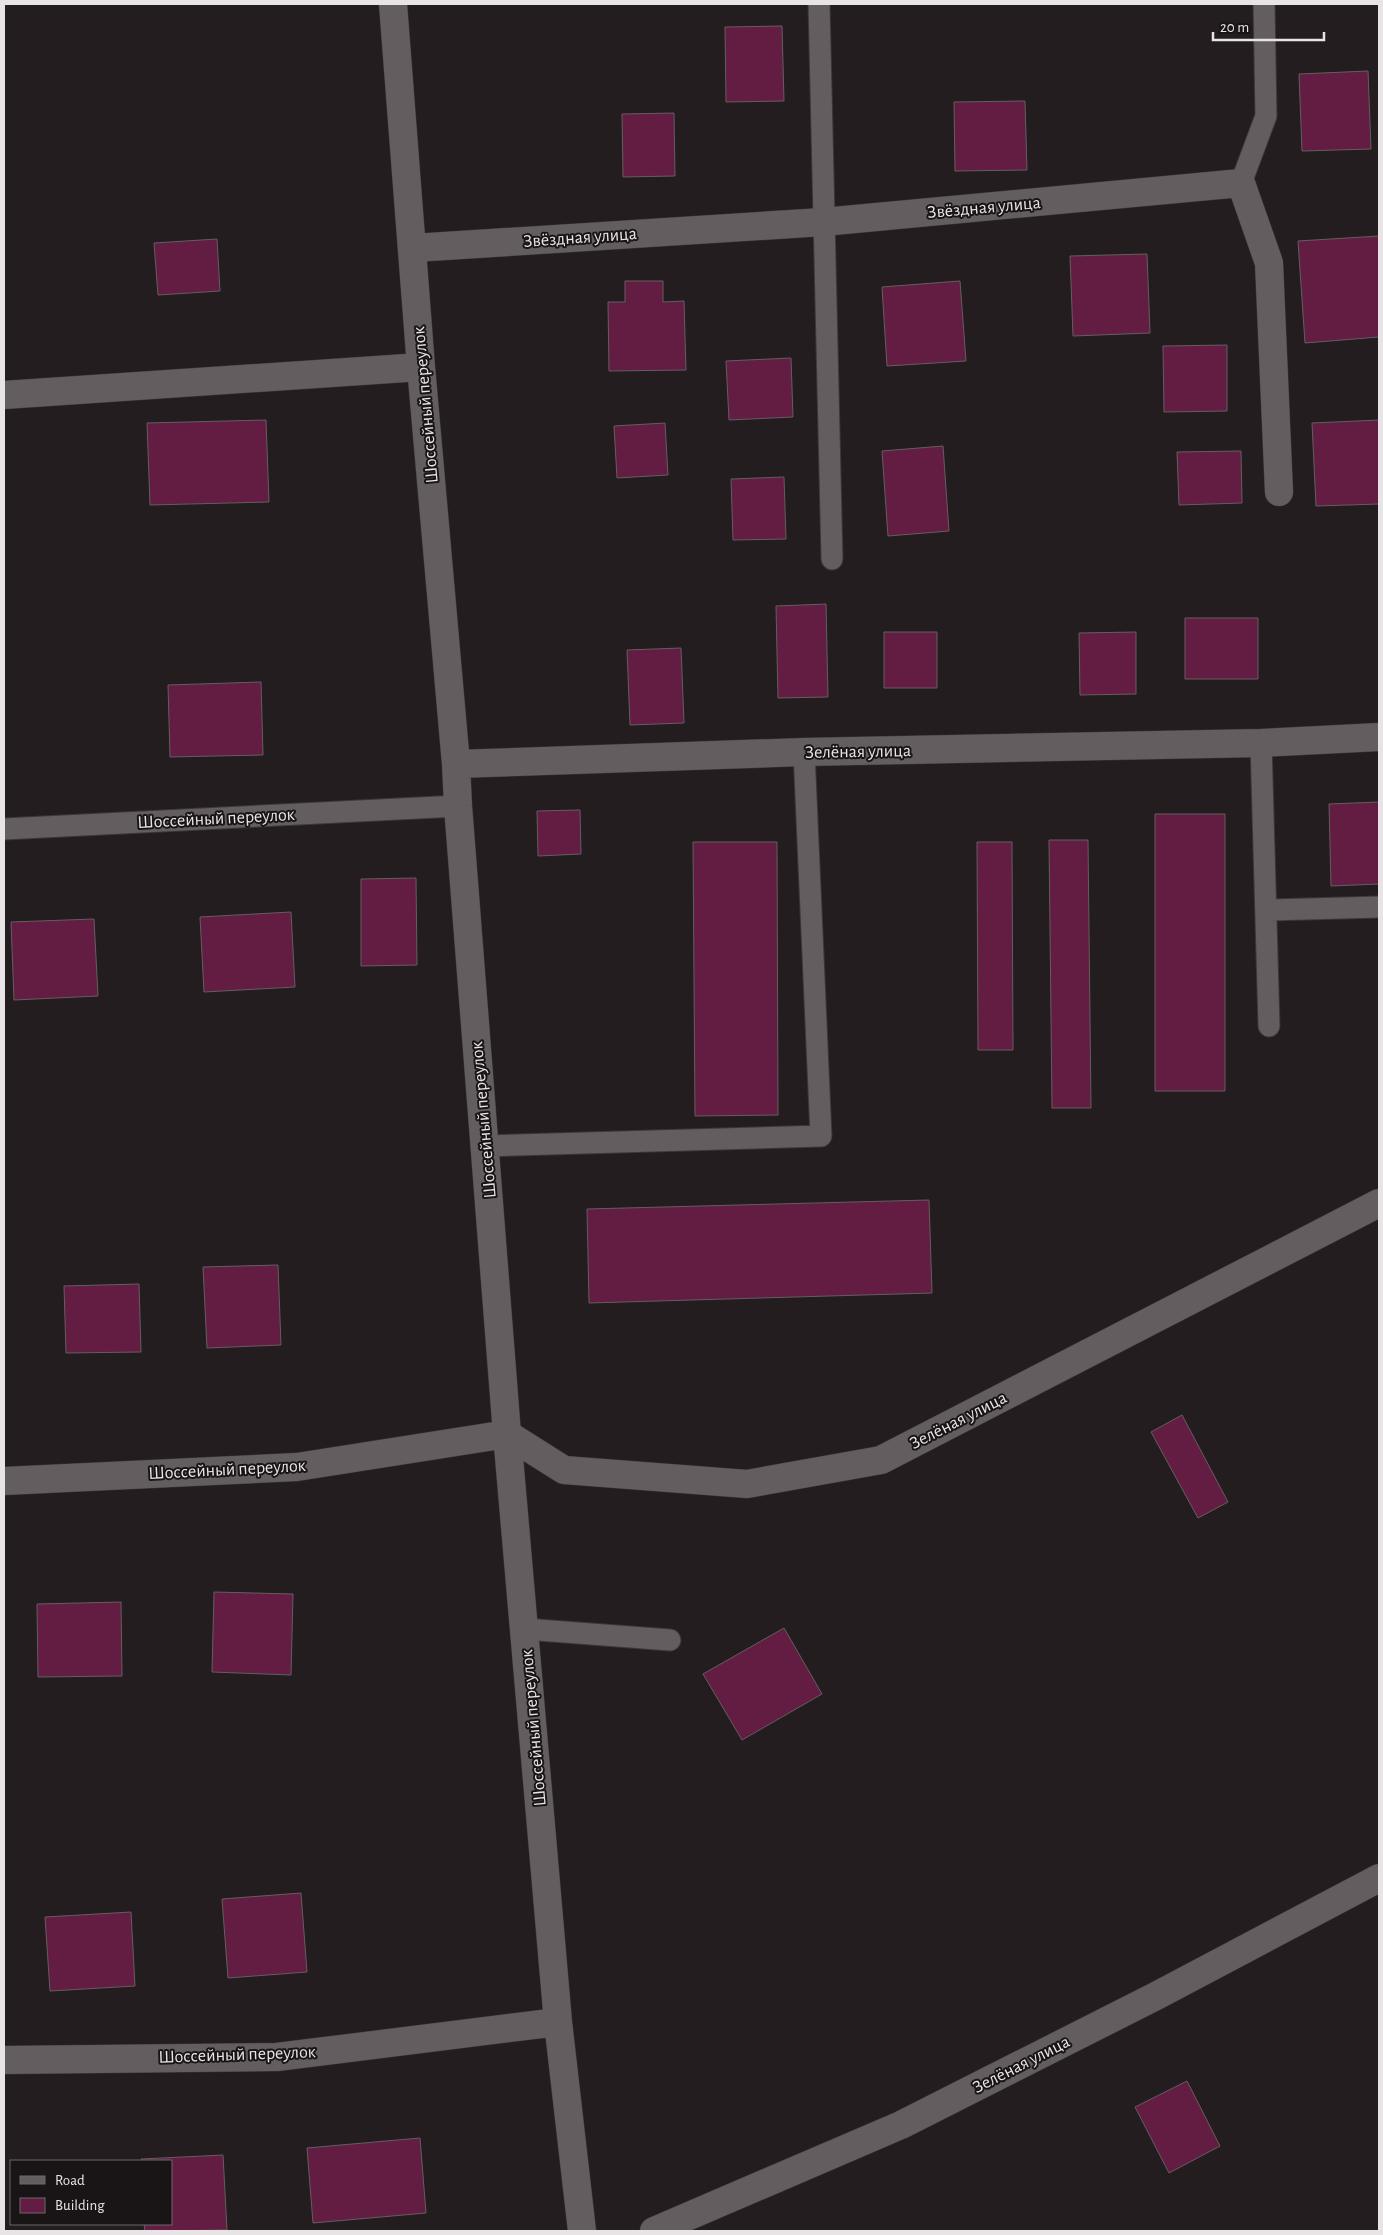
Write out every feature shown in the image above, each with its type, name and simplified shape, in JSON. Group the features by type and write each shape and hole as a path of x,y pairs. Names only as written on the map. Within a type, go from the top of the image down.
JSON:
{"street":[{"name":"Шоссейный переулок","path":"393,4 421,367 456,764 507,1434 558,2022 582,2231"},
{"name":"Звёздная улица","path":"413,248 823,222 1242,183"},
{"path":"1242,183 1269,263 1279,492"},
{"path":"4,395 421,367"},
{"name":"Зелёная улица","path":"456,764 804,752 1261,744 1379,737"},
{"name":"Зелёная улица","path":"507,1434 564,1470 747,1484 881,1460 1379,1203"},
{"name":"Шоссейный переулок","path":"4,1481 297,1467 507,1434"},
{"name":"Зелёная улица","path":"654,2231 901,2125 1156,1996 1379,1878"},
{"name":"Шоссейный переулок","path":"4,2060 277,2056 558,2022"}],"lane":[{"path":"819,4 832,558"},
{"path":"1242,183 1266,116 1264,4"},
{"path":"1261,744 1269,1026"},
{"path":"485,1146 821,1136 804,752"},
{"name":"Шоссейный переулок","path":"4,829 458,806"},
{"path":"1266,910 1379,907"},
{"path":"525,1629 670,1640"}],"building":[{"path":"782,26 784,101 726,102 725,27"},
{"path":"1368,71 1371,149 1302,151 1299,74"},
{"path":"1025,101 1027,170 955,171 954,102"},
{"path":"674,113 675,176 623,177 622,114"},
{"path":"1379,236 1379,337 1305,343 1298,241"},
{"path":"217,239 220,291 158,295 154,243"},
{"path":"1147,254 1150,333 1073,336 1070,256"},
{"path":"625,281 663,281 663,302 684,301 686,370 609,371 608,302 625,302"},
{"path":"960,281 966,361 887,366 882,287"},
{"path":"1227,345 1227,411 1164,412 1163,346"},
{"path":"791,358 793,417 729,420 726,361"},
{"path":"266,420 269,502 150,505 147,423"},
{"path":"1379,420 1379,504 1316,506 1312,423"},
{"path":"665,423 668,475 617,478 614,426"},
{"path":"943,446 949,531 888,536 882,451"},
{"path":"1241,451 1242,503 1179,505 1177,452"},
{"path":"784,477 786,539 733,540 731,479"},
{"path":"826,604 828,697 778,698 776,606"},
{"path":"1185,618 1258,618 1258,679 1185,679"},
{"path":"884,632 937,632 937,688 884,688"},
{"path":"1136,632 1136,694 1080,695 1079,633"},
{"path":"681,648 684,723 630,725 627,650"},
{"path":"261,682 263,755 170,757 168,685"},
{"path":"1379,802 1379,884 1331,886 1329,804"},
{"path":"580,810 581,854 538,856 537,811"},
{"path":"1155,814 1225,814 1225,1091 1155,1091"},
{"path":"1049,840 1088,840 1091,1108 1052,1108"},
{"path":"693,842 777,842 778,1115 695,1116"},
{"path":"977,842 1012,842 1013,1050 978,1050"},
{"path":"416,878 417,965 361,966 361,879"},
{"path":"291,912 295,987 204,992 200,917"},
{"path":"94,919 98,996 14,1000 11,922"},
{"path":"929,1200 932,1293 589,1303 587,1209"},
{"path":"278,1265 281,1345 207,1348 203,1267"},
{"path":"139,1284 141,1352 66,1353 64,1286"},
{"path":"1182,1415 1228,1502 1198,1518 1151,1432"},
{"path":"214,1592 293,1594 291,1675 212,1672"},
{"path":"121,1602 122,1676 38,1677 37,1604"},
{"path":"784,1628 822,1694 742,1740 703,1674"},
{"path":"301,1893 307,1972 228,1978 222,1899"},
{"path":"131,1912 135,1986 50,1991 45,1917"},
{"path":"1187,2081 1220,2146 1169,2173 1135,2107"},
{"path":"420,2138 426,2213 313,2223 307,2148"},
{"path":"223,2155 227,2230 145,2231 144,2225 172,2225 172,2160 141,2159"}]}
